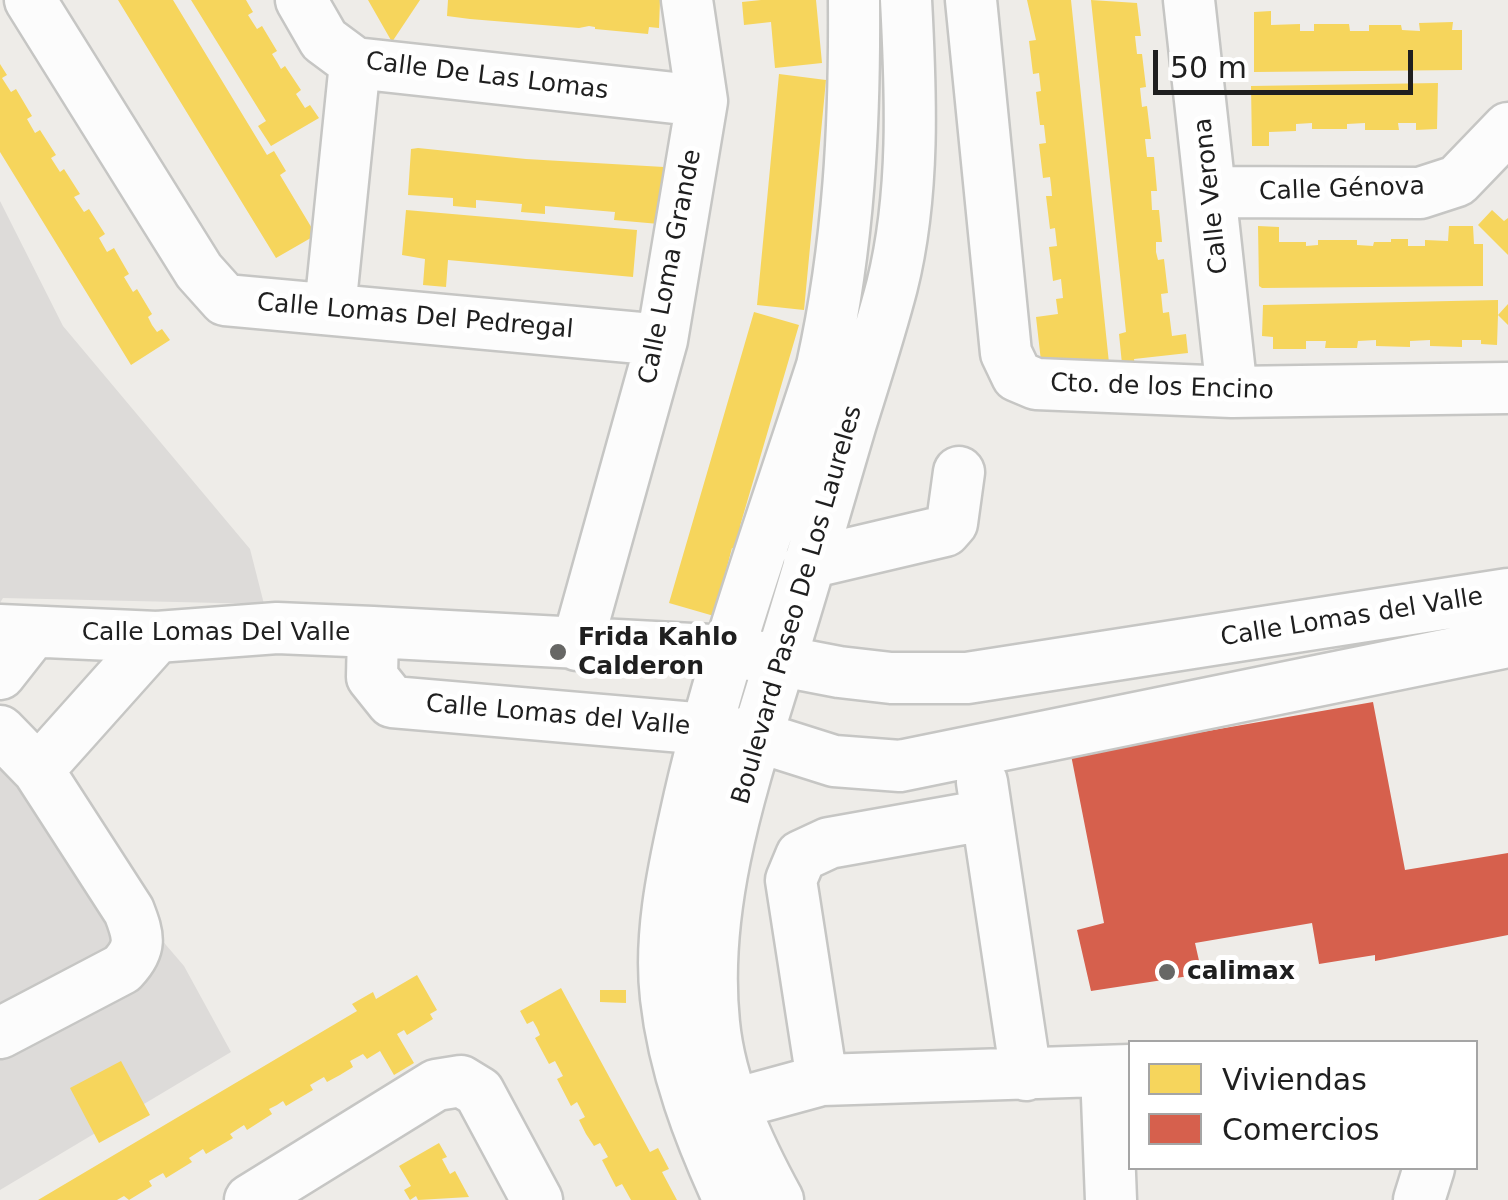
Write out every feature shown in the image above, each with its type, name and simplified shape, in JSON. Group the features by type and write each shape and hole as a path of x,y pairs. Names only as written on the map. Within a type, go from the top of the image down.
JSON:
{"street":[{"name":"Calle Lomas Del Pedregal","path":"30,0 199,271 226,300 662,340"},
{"name":"Calle De Las Lomas","path":"302,0 324,40 355,63 702,101"},
{"name":"Calle Loma Grande","path":"577,645 662,340 702,101 687,0"},
{"name":"Boulevard Paseo De Los Laureles","path":"729,1200 697,1130 677,1061 666,995 672,874 706,729 822,366 840,281 850,204 854,0"},
{"name":"Boulevard Paseo De Los Laureles","path":"778,1200 734,1104 714,1027 710,950 720,876 754,736 781,659 893,283 907,176 910,105 906,0"},
{"name":"Cto. de los Encino","path":"970,0 1006,353 1017,376 1036,384 1232,392 1508,388"},
{"name":"Calle Verona","path":"1189,0 1232,392"},
{"path":"330,310 355,63"},
{"name":"Calle Génova","path":"1212,192 1420,193 1457,181 1508,128"},
{"path":"809,563 946,531 952,523 960,472"},
{"name":"Calle Lomas del Valle","path":"1508,594 967,678 892,678 839,672 730,651 373,632 372,677 392,702 706,729 754,736 805,754 900,766 1508,642"},
{"name":"Calle Lomas Del Valle","path":"17,631 157,637 277,628 373,632"},
{"path":"0,674 17,631"},
{"path":"38,770 157,637"},
{"path":"967,678 1026,1075"},
{"path":"0,732 38,770 130,911 137,932 136,955 122,968 0,1033"},
{"path":"822,1080 791,880 801,856 829,843 986,815"},
{"path":"734,1104 822,1080 1118,1071 1111,1200"},
{"path":"258,1198 436,1085 460,1080 478,1092 537,1200"},
{"path":"1419,1200 1428,1170"}],"shaded area":[{"path":"0,201 63,326 250,549 264,604 3,598 0,603"},
{"path":"0,751 184,966 231,1052 0,1190"}],"building: Viviendas":[{"path":"118,0 173,0 267,155 274,151 286,171 280,175 316,235 276,258"},
{"path":"191,0 246,0 253,12 248,15 257,29 262,26 277,51 272,54 281,69 285,66 301,90 296,94 305,108 310,105 319,118 271,146 258,126 266,121"},
{"path":"368,0 420,0 392,42"},
{"path":"448,0 660,0 659,28 649,27 648,34 447,16"},
{"path":"816,0 822,63 775,68 771,22 744,25 742,2"},
{"path":"1027,0 1071,0 1109,363 1042,370 1036,317 1058,314 1056,299 1063,298 1061,279 1053,281 1049,247 1057,246 1055,228 1050,229 1046,196 1052,196 1050,177 1043,178 1039,144 1046,143 1036,92 1041,91 1039,73 1033,74 1029,41 1036,40"},
{"path":"1091,0 1137,3 1141,36 1135,36 1137,54 1142,54 1146,87 1140,88 1142,107 1147,106 1151,139 1145,139 1147,157 1154,157 1157,191 1151,191 1152,210 1159,210 1162,242 1156,242 1156,252 1158,260 1164,259 1168,293 1161,294 1163,313 1169,312 1172,336 1186,334 1188,353 1134,359 1136,374 1123,374 1119,334 1126,332"},
{"path":"1271,11 1271,25 1300,24 1300,31 1314,31 1314,24 1349,24 1350,31 1369,31 1369,25 1401,25 1402,30 1420,31 1419,23 1453,22 1452,30 1462,30 1462,70 1254,72 1254,12"},
{"path":"0,64 7,75 2,78 11,92 16,89 32,116 27,119 35,133 40,130 56,155 51,158 60,172 64,169 80,194 74,197 84,212 89,209 105,234 99,238 107,252 114,248 129,274 124,277 133,292 137,289 152,314 148,317 152,325 157,332 162,329 170,340 131,365 0,152"},
{"path":"779,74 826,80 804,310 757,305"},
{"path":"1438,83 1437,129 1416,130 1416,123 1398,123 1399,130 1365,130 1365,123 1347,124 1347,129 1312,129 1312,123 1296,124 1296,131 1269,132 1269,146 1252,146 1251,86"},
{"path":"411,149 664,167 659,224 614,220 615,212 545,206 545,214 521,212 522,204 476,200 476,208 453,206 453,198 408,195"},
{"path":"406,210 637,230 633,277 448,260 446,287 423,285 425,259 402,255"},
{"path":"1492,210 1504,221 1508,218 1508,255 1478,225"},
{"path":"1258,226 1279,227 1279,242 1306,242 1306,246 1318,245 1318,240 1357,240 1357,245 1373,246 1374,242 1408,239 1408,246 1425,246 1425,240 1448,241 1449,226 1473,226 1474,244 1483,244 1483,286 1262,288"},
{"path":"1498,300 1497,345 1462,340 1462,347 1430,346 1430,340 1410,341 1410,347 1376,346 1376,340 1358,341 1357,348 1325,348 1326,341 1306,341 1306,349 1273,349 1273,337 1262,336 1263,305"},
{"path":"1508,304 1508,325 1498,315"},
{"path":"754,312 799,325 740,526 746,527 740,550 732,548 714,616 669,603"},
{"path":"417,975 437,1010 430,1014 433,1019 407,1035 404,1030 397,1034 414,1063 394,1075 380,1051 367,1059 363,1054 350,1061 353,1067 327,1082 324,1077 310,1085 313,1090 286,1106 283,1101 269,1109 272,1114 247,1130 244,1125 230,1134 233,1138 206,1154 203,1149 189,1158 192,1162 166,1178 163,1173 149,1181 152,1186 129,1200 124,1196 117,1200 38,1200 357,1011 352,1004 373,992 376,999"},
{"path":"561,988 650,1152 658,1148 669,1169 662,1172 677,1200 631,1200 622,1184 616,1187 602,1160 608,1157 600,1143 594,1146 586,1134 579,1120 585,1117 577,1102 571,1106 557,1079 563,1076 555,1061 549,1064 535,1038 540,1035 537,1028 533,1021 527,1024 520,1011"},
{"path":"600,990 626,990 626,1003 600,1002"},
{"path":"121,1061 150,1115 99,1143 70,1088"},
{"path":"439,1143 450,1174 455,1171 469,1197 418,1200 416,1196 410,1200 404,1190 411,1186 399,1166"}],"building: Comercios":[{"path":"1373,702 1405,870 1508,853 1508,935 1375,961 1375,955 1319,964 1312,923 1195,943 1202,974 1091,991 1077,930 1104,923 1071,755"}],"place":[{"name":"Frida Kahlo Calderon","path":"558,652"},
{"name":"calimax","path":"1167,972"}]}
